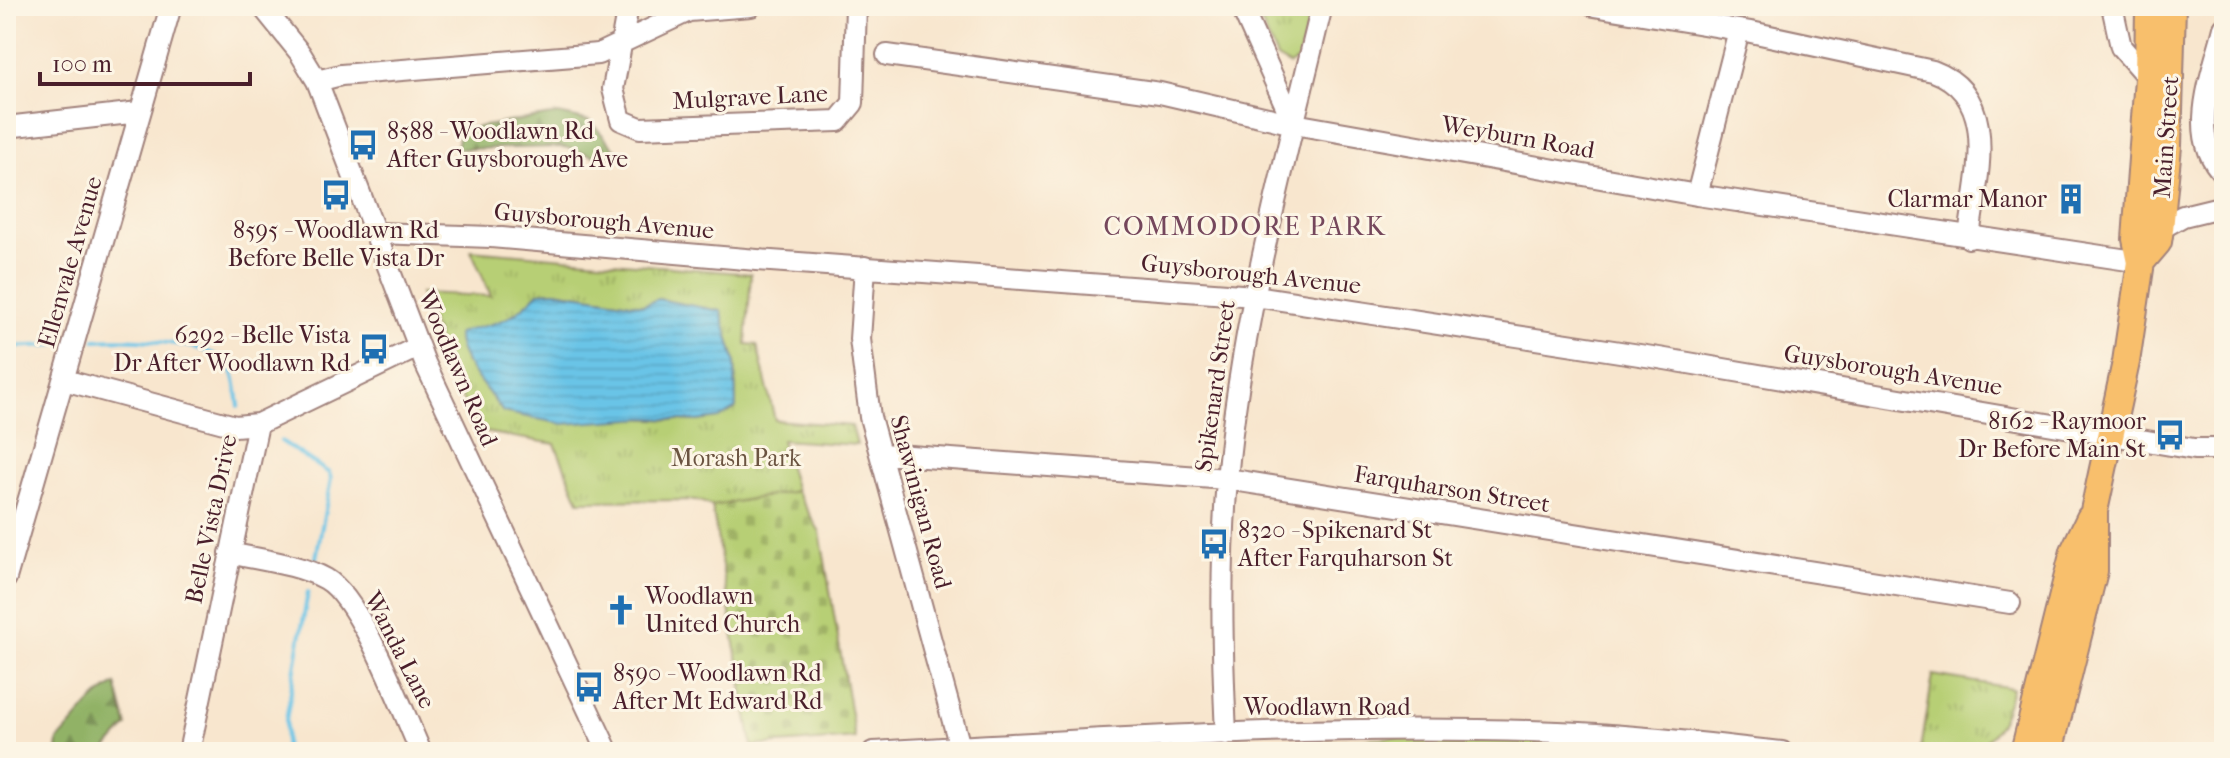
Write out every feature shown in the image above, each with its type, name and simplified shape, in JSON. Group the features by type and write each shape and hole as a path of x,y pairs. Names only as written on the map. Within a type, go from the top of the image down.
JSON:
{"main road":[{"name":"Main Street","path":"2055,745 2094,571 2094,511 2141,262 2136,239 2148,78 2149,6"},
{"name":"Main Street","path":"2141,262 2158,242 2160,229 2168,146 2172,6"},
{"name":"Main Street","path":"2024,752 2074,551 2094,511"},
{"path":"2007,752 2033,711"}],"street":[{"name":"Ellenvale Avenue","path":"6,578 10,548 64,380 171,6"},
{"name":"Mulgrave Lane","path":"628,6 628,20 618,47 613,89 618,116 629,126 833,123 846,115 853,103 856,6"},
{"path":"317,81 341,75 598,54 689,11 751,6"},
{"path":"1241,6 1294,124"},
{"name":"Spikenard Street","path":"1226,734 1222,564 1227,479 1255,296 1322,6"},
{"path":"1594,6 1739,30 1933,71 1963,88 1977,111 1980,133 1969,238"},
{"path":"2112,6 2121,47 2148,78"},
{"name":"Woodlawn Road","path":"270,7 317,81 418,347 458,439 608,752"},
{"path":"2224,28 2203,129 2210,159 2224,174"},
{"path":"1697,195 1739,30"},
{"name":"Weyburn Road","path":"887,55 1160,93 1294,124 1697,195 2141,262"},
{"path":"6,127 139,112"},
{"path":"2160,229 2183,216 2224,206"},
{"name":"Guysborough Avenue","path":"377,233 491,237 1255,296 1659,358 2194,449 2224,449"},
{"name":"Shawinigan Road","path":"865,267 862,365 870,417 883,454 960,747"},
{"name":"Belle Vista Drive","path":"189,752 258,424 418,347"},
{"path":"64,380 213,423 258,424"},
{"name":"Farquharson Street","path":"883,454 1227,479 2010,603"},
{"name":"Wanda Lane","path":"230,553 315,575 340,590 358,617 421,752"},
{"name":"Woodlawn Road","path":"873,752 1226,734 1558,732 1782,752"}],"green space":[{"path":"1254,6 1313,6 1298,60 1289,65 1277,58"},
{"path":"558,114 590,121 618,152 605,159 564,147 456,149 459,130"},
{"name":"Morash Park","path":"471,250 751,274 746,344 757,345 775,420 852,426 857,445 781,440 796,491 712,506 697,500 579,501 555,444 478,431 454,382 420,293 491,296","holes":["555,291 643,305 658,299 721,312 735,361 736,408 698,421 503,412 465,361 477,328 511,316 540,292"]},
{"path":"796,491 820,532 855,738 752,746 712,506"},
{"path":"1933,675 2012,688 2000,722 1983,743 1958,752 1921,750"},
{"path":"116,684 127,726 104,752 57,752 58,740 92,702"},
{"path":"1543,728 1696,752 1100,750 1230,747"}],"water":[{"path":"555,291 643,305 658,299 721,311 735,361 736,408 719,418 698,421 645,418 563,424 503,412 467,363 458,342 458,333 502,320 519,311 539,292"}],"waterway":[{"path":"95,340 165,343 204,350 218,356 233,373 239,406"},
{"path":"6,347 54,345"},
{"path":"281,441 329,473 331,479 316,558"},
{"path":"285,752 286,720 308,592"}],"place":[{"name":"8588 - Woodlawn Rd After Guysborough Ave","path":"363,145"},
{"name":"8595 - Woodlawn Rd Before Belle Vista Dr","path":"336,195"},
{"name":"Clarmar Manor","path":"2071,199"},
{"name":"6292 - Belle Vista Dr After Woodlawn Rd","path":"374,349"},
{"name":"8162 - Raymoor Dr Before Main St","path":"2170,435"},
{"name":"8320 - Spikenard St After Farquharson St","path":"1214,544"},
{"name":"Woodlawn United Church","path":"621,610"},
{"name":"8590 - Woodlawn Rd After Mt Edward Rd","path":"589,687"}],"district":[{"name":"COMMODORE PARK","path":"1245,226"}]}
